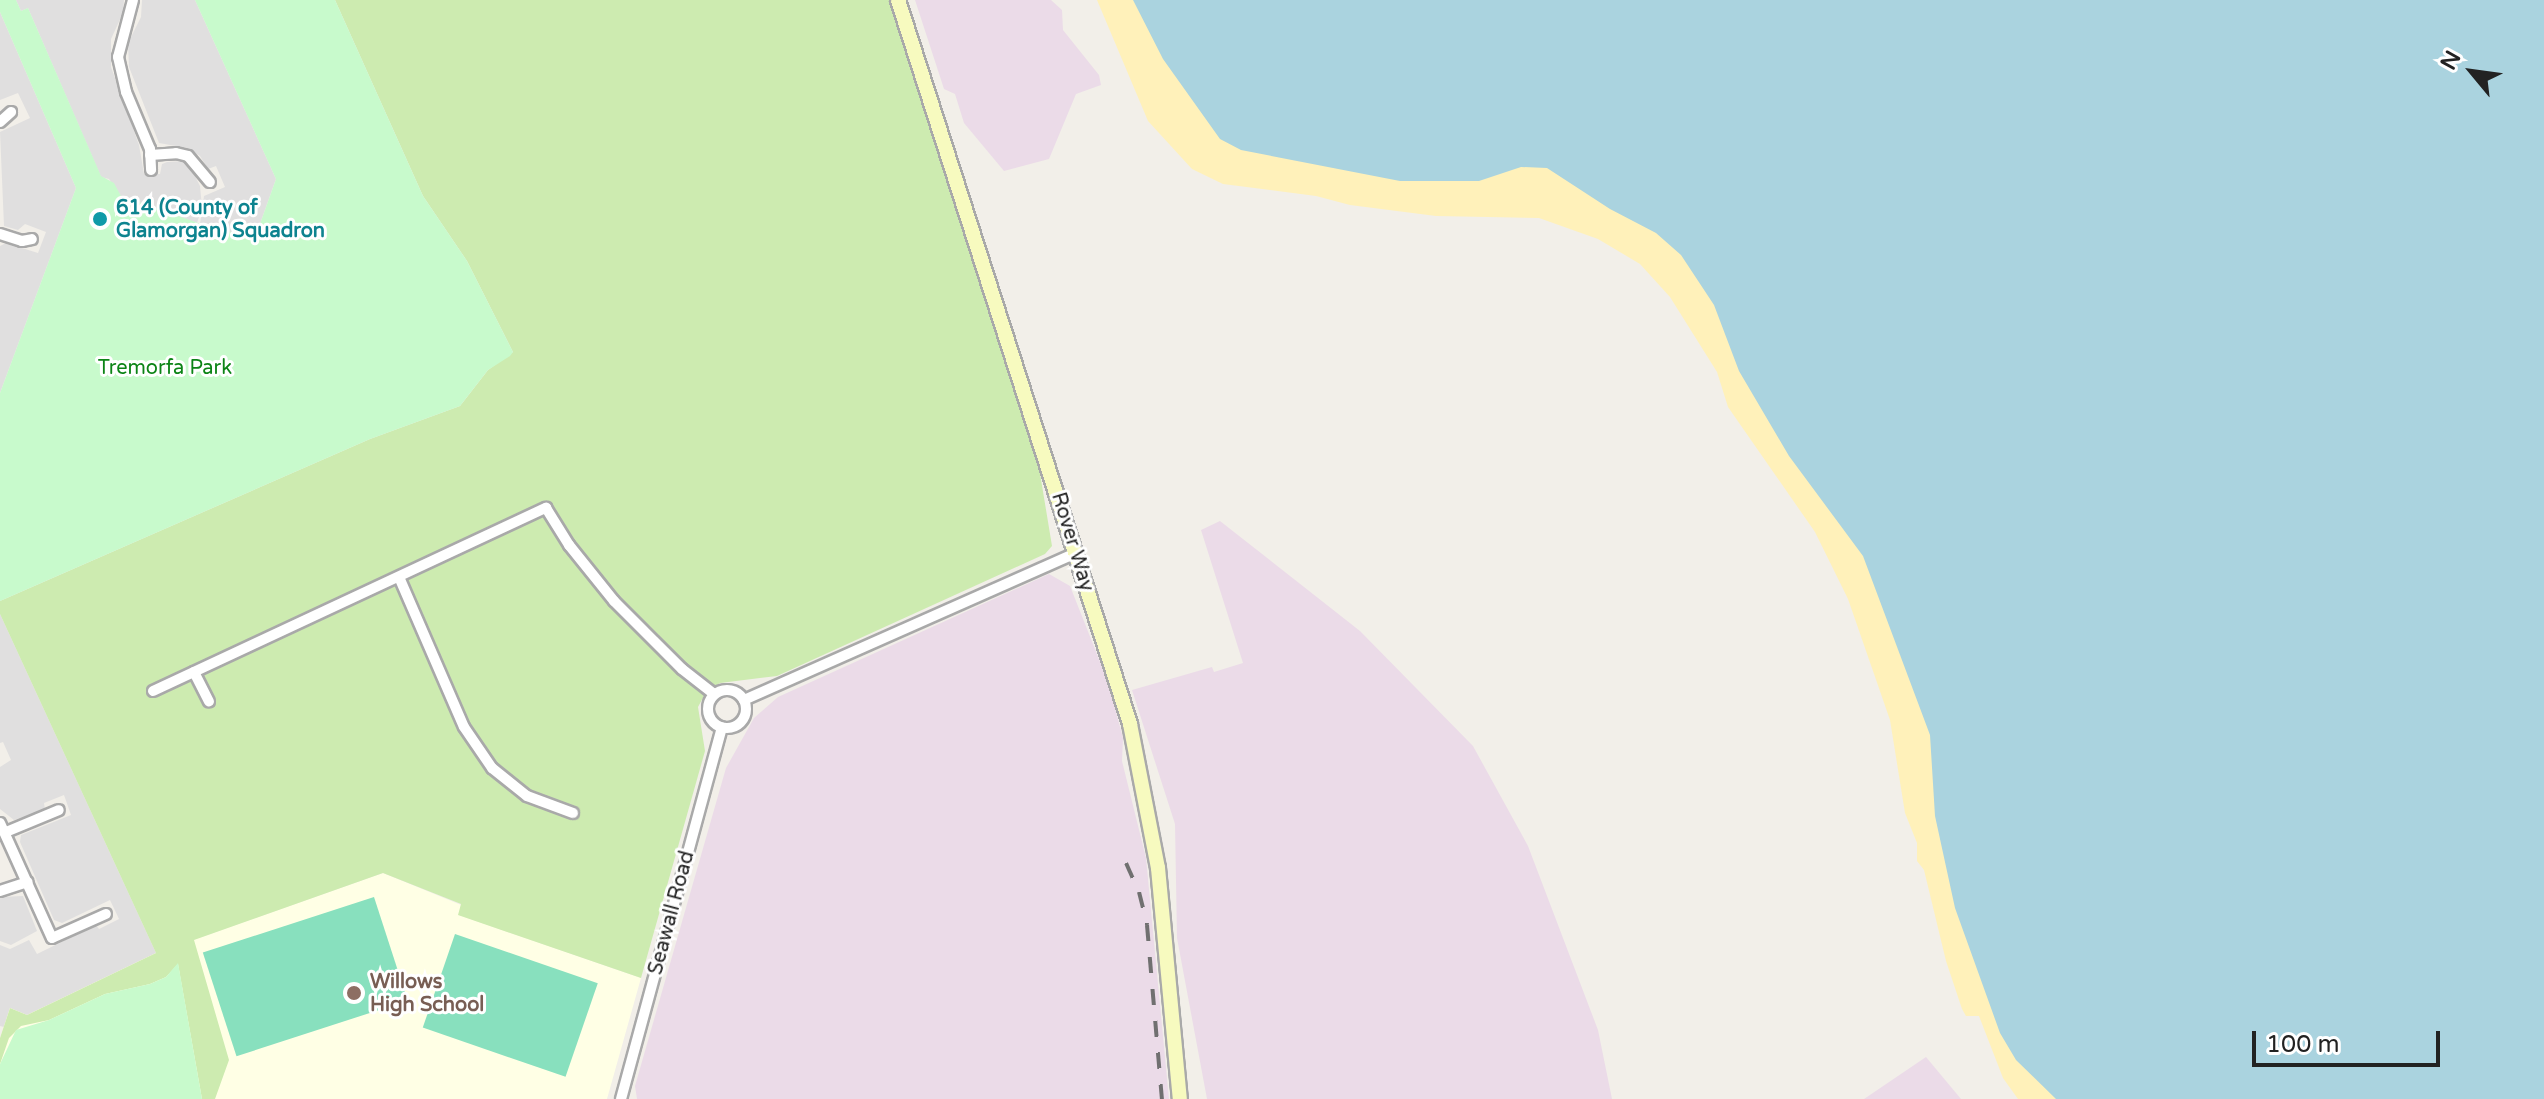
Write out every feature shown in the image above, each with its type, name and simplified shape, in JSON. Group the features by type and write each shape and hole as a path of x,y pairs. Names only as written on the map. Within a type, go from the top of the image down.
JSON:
{"street":[{"path":"133,0 118,57 123,83 150,155 151,170"},
{"name":"Rover Way","path":"898,0 1130,724 1145,785 1164,916 1180,1099"},
{"path":"0,122 11,112"},
{"path":"150,155 176,153 188,156 210,182"},
{"path":"0,234 22,241 32,239"},
{"path":"153,691 546,508 569,545 614,601 682,669 714,694"},
{"path":"744,700 1075,553"},
{"path":"399,577 464,727 492,768 527,796 573,813"},
{"path":"194,672 209,701"},
{"path":"714,694 732,690 744,700"},
{"path":"714,694 707,711 713,723 722,727 732,727 743,720 744,700"},
{"name":"Seawall Road","path":"621,1099 722,727"},
{"path":"59,810 3,828 52,938 106,914"},
{"path":"0,891 28,882"}],"shaded area":[{"path":"16,0 124,0 123,13 111,39 111,67 139,145 144,174 160,174 162,164 167,162 183,161 190,166 200,186 202,207 197,223 121,196 109,179 101,177 28,8 21,11"},
{"path":"142,0 195,0 276,179 256,235 232,234 200,224 204,196 225,187 216,166 208,169 200,156 187,148 159,143 129,67 128,43 141,17"},
{"path":"915,0 1051,0 1062,10 1063,30 1099,75 1101,85 1076,94 1049,159 1004,171 964,123 955,94 944,89"},
{"path":"0,12 76,188 0,393 0,246 6,243 38,253 46,232 25,224 18,230 4,226 0,132 30,118 18,93 0,100"},
{"path":"1220,521 1360,631 1473,746 1528,846 1598,1030 1612,1099 1207,1099 1177,938 1175,824 1132,690 1212,667 1214,672 1243,663 1201,530"},
{"path":"1049,574 1070,586 1108,682 1123,738 1122,761 1146,858 1169,1099 637,1099 635,1086 726,768 754,718 778,697"},
{"path":"0,614 156,953 27,1015 10,1008 4,1027 0,1026 0,945 10,949 29,940 37,954 96,925 99,929 119,919 110,900 62,923 54,920 20,842 21,835 71,815 64,795 44,803 45,810 14,820 0,809 0,767 11,760 3,742 0,743"},
{"name":"Willows High School","path":"383,873 461,905 459,915 641,978 607,1099 0,1099 0,1038 10,1008 27,1015 156,953"},
{"path":"23,896 37,931 11,945 0,941 0,897"},
{"path":"1926,1057 1961,1099 1864,1099"}],"green space":[{"name":"Tremorfa Park","path":"0,0 16,0 21,11 28,8 101,176 114,183 121,196 221,231 256,235 276,179 195,0 335,0 423,196 467,261 513,352 488,370 460,406 370,439 0,601 0,393 76,188 0,12"},
{"path":"335,0 891,0 1036,449 1052,546 1045,554 777,676 720,683 706,692 698,707 705,751 641,978 458,915 461,904 383,873 194,940 229,1060 215,1099 202,1099 178,964 166,977 150,984 105,994 49,1020 21,1026 9,1038 0,1064 0,1038 10,1008 27,1015 156,953 0,614 0,601 370,439 460,406 488,370 513,352 467,261 423,196"},
{"path":"374,897 408,1001 236,1056 203,953"},
{"path":"455,934 598,983 566,1077 423,1028"},
{"path":"178,963 202,1099 0,1099 0,1064 16,1030 49,1020 105,994 150,984 166,977"}],"sand":[{"path":"1097,0 1150,0 1486,156 1660,187 1842,471 2096,1099 2018,1099 2003,1078 1979,1016 1966,1016 1962,1009 1946,961 1924,870 1917,861 1917,843 1905,813 1890,720 1848,599 1815,532 1728,407 1717,372 1670,297 1640,264 1598,239 1539,218 1436,216 1350,205 1316,196 1223,184 1192,169 1148,121"}],"water":[{"path":"1133,0 2544,0 2544,1099 2056,1099 2016,1060 2000,1033 1955,908 1935,816 1930,735 1863,556 1789,456 1739,371 1714,305 1681,255 1656,233 1610,209 1547,168 1521,167 1479,181 1400,181 1241,150 1220,139 1163,59"}],"railway":[{"path":"1126,863 1139,892 1147,925 1162,1099"}],"place":[{"name":"614 (County of Glamorgan) Squadron","path":"100,219"},
{"name":"Willows High School","path":"354,993"}]}
